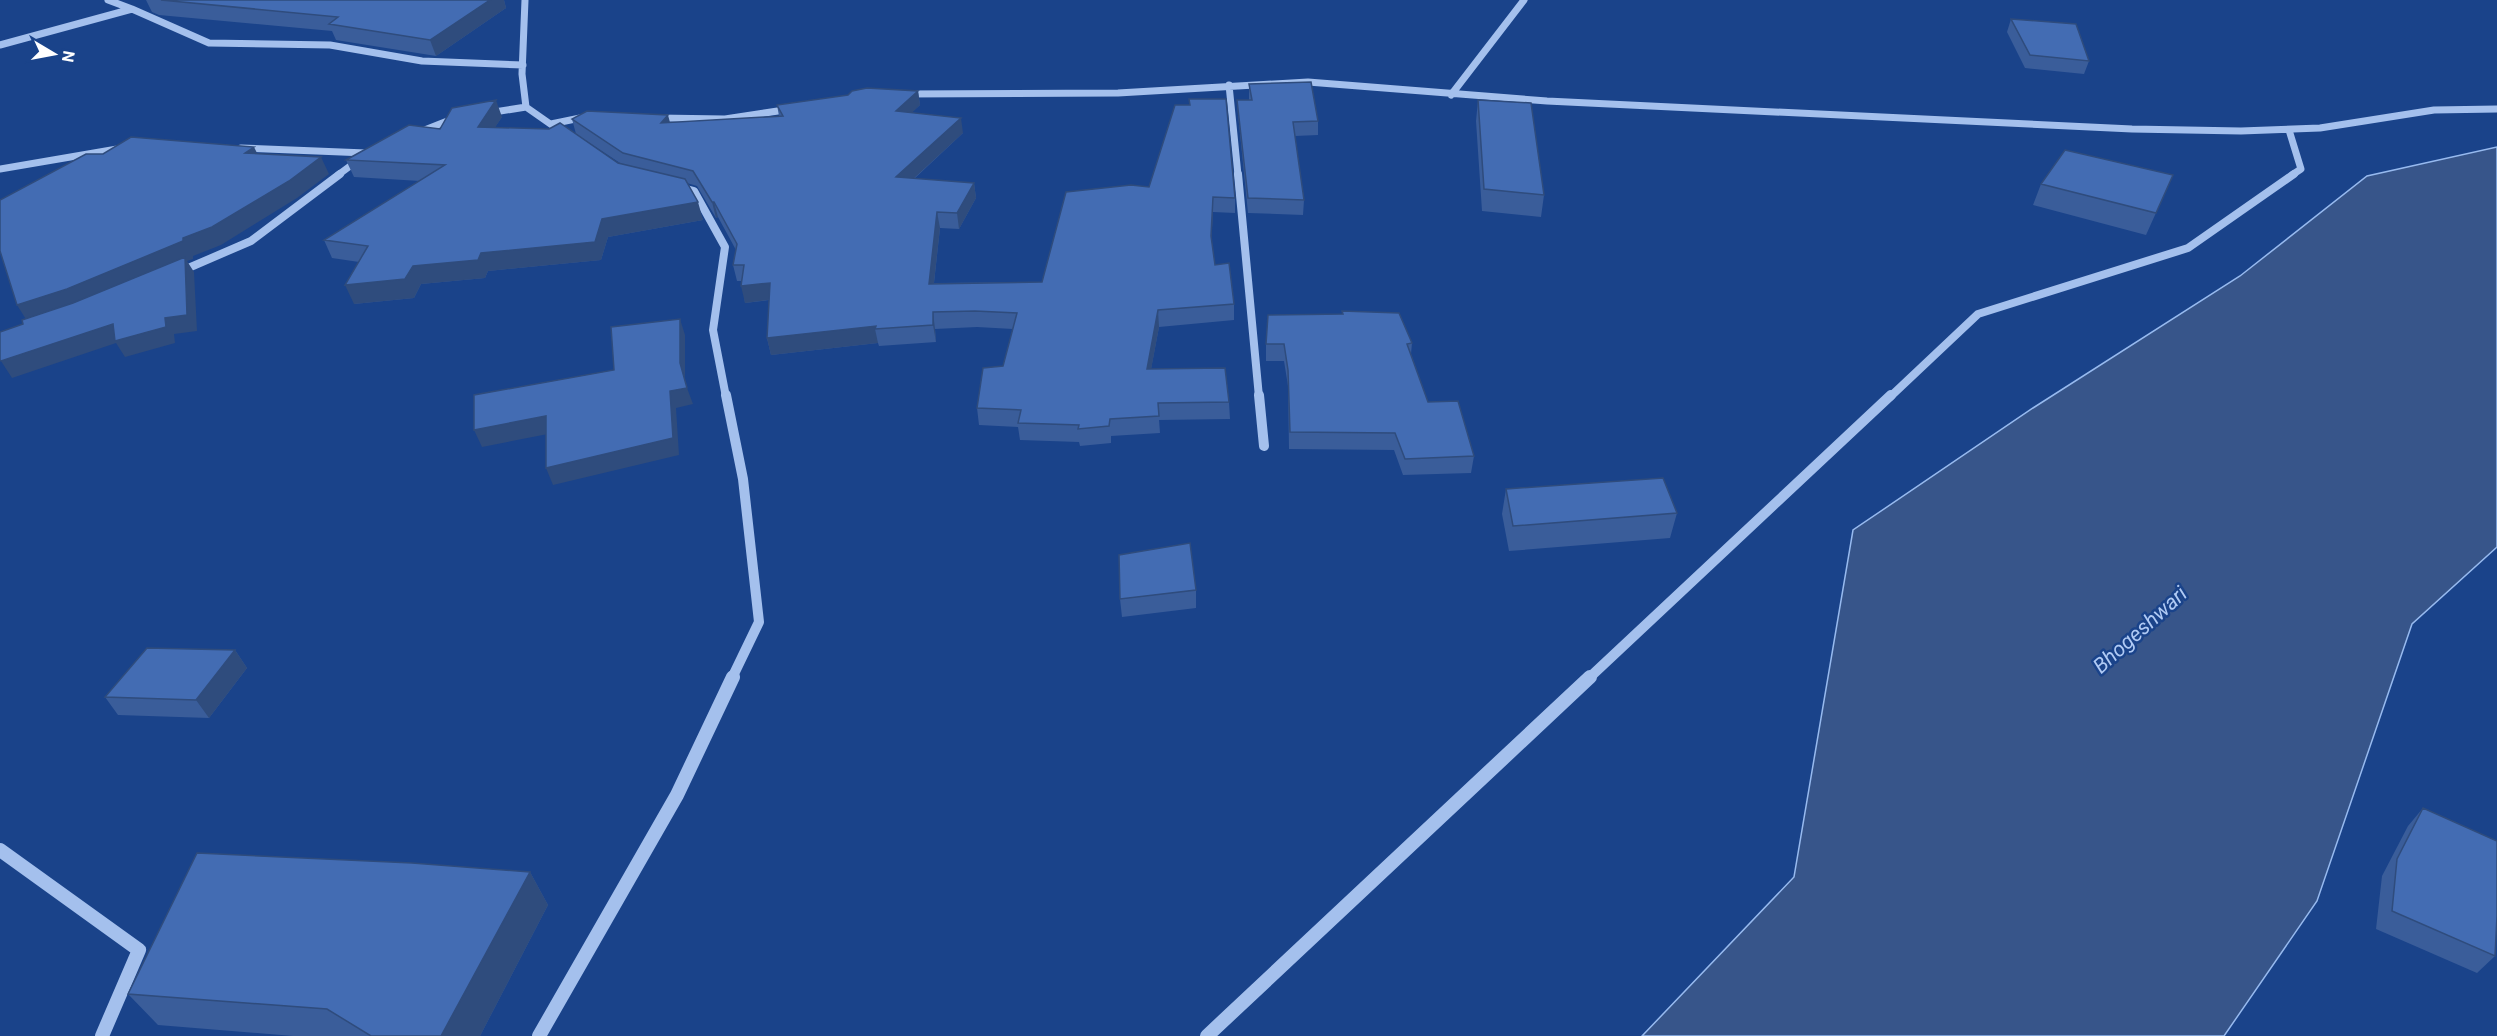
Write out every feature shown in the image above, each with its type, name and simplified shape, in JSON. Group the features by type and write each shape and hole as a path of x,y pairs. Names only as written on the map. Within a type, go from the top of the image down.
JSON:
{"street":[{"path":"108,0 209,43 330,45 422,61 523,65"},
{"path":"525,0 523,65 526,107"},
{"path":"1451,95 1524,0"},
{"path":"0,45 132,9"},
{"path":"896,95 1118,93 1308,82 1451,95 2132,129 2289,130 2320,128 2433,110 2497,109"},
{"path":"1229,85 1264,446"},
{"path":"482,113 526,107 568,135"},
{"path":"648,118 725,118 800,107"},
{"path":"408,137 459,116"},
{"path":"551,124 598,116"},
{"path":"1207,1036 1978,314 2188,248 2301,169 2289,130"},
{"path":"0,169 135,148"},
{"path":"237,148 366,153"},
{"path":"166,277 251,241 366,153 376,149"},
{"path":"539,1036 677,795 759,622 743,479 713,330 725,247 694,191 672,185"},
{"path":"0,850 139,950 102,1036"}],"water":[{"name":"Bhogeshwari","path":"2497,147 2497,547 2412,624 2317,901 2224,1036 1642,1036 1794,877 1853,530 2033,408 2240,276 2367,176"}],"building":[{"path":"161,0 490,0 430,40 329,24 338,17"},
{"path":"2011,19 2076,24 2089,61 2030,55"},
{"path":"1311,82 1318,121 1293,122 1304,200 1248,198 1237,100 1252,100 1249,84"},
{"path":"867,88 918,91 896,111 961,118 896,177 974,183 957,213 937,212 929,284 1042,282 1066,192 1131,185 1149,187 1175,105 1190,105 1189,99 1226,99 1235,198 1213,197 1211,236 1215,265 1229,263 1234,304 1158,310 1147,369 1225,368 1229,402 1158,403 1159,416 1110,419 1109,426 1078,429 1079,425 1018,423 1021,410 977,408 983,368 1003,366 1017,313 933,312 933,325 875,329 876,326 767,338 770,283 741,286 744,265 733,265 737,244 714,202 693,171 623,153 572,119 587,111 668,115 661,123 783,116 777,105 848,95 852,91"},
{"path":"496,100 478,127 549,129 560,123 618,163 685,179 698,202 602,219 595,242 481,253 478,260 413,266 405,279 345,285 368,246 324,240 445,165 346,160 409,125 440,129 452,108"},
{"path":"1478,100 1531,103 1544,195 1484,189"},
{"path":"131,137 254,147 245,153 321,157 289,181 212,227 67,289 17,305 0,251 0,200 86,154 103,154"},
{"path":"2065,150 2173,175 2156,213 2041,184"},
{"path":"185,257 187,315 165,318 166,327 115,341 113,324 0,360 0,332 23,324 22,320 73,303"},
{"path":"1342,311 1399,313 1412,343 1407,344 1428,402 1458,401 1474,456 1405,459 1395,433 1290,432 1288,370 1284,344 1266,344 1268,315 1343,314"},
{"path":"680,319 680,363 687,388 670,391 673,438 546,468 546,416 474,430 474,395 614,370 611,327"},
{"path":"1663,478 1677,513 1513,526 1506,489"},
{"path":"1190,543 1196,590 1120,599 1119,555"},
{"path":"147,648 235,650 196,700 105,697"},
{"path":"2423,808 2497,841 2495,956 2392,911 2397,859"},
{"path":"197,853 412,863 530,872 441,1036 371,1036 327,1009 128,994"}]}
